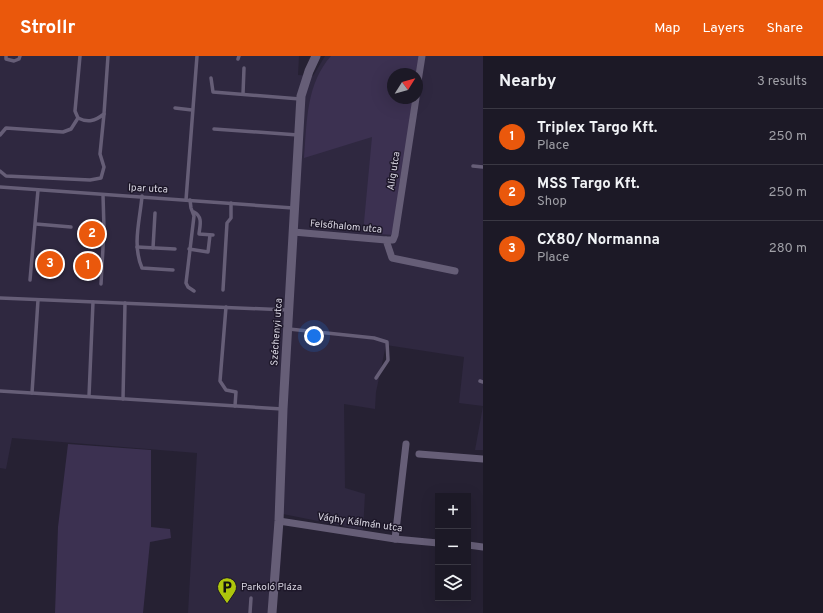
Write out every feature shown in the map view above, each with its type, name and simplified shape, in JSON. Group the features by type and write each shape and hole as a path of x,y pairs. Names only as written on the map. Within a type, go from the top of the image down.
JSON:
{"street":[{"name":"Széchenyi utca","path":"272,613 279,521 283,409 289,329 294,208 301,99 309,71 316,56"},
{"path":"420,68 422,56"},
{"name":"Alig utca","path":"386,240 393,240 395,235 415,104"},
{"name":"Felsőhalom utca","path":"293,232 386,240 392,258 455,271"},
{"path":"395,539 406,444"},
{"path":"419,454 483,459"},
{"name":"Vághy Kálmán utca","path":"279,521 395,539 435,543"},
{"path":"471,545 483,547"}],"lane":[{"path":"6,56 9,61 14,61 19,59 20,56"},
{"path":"80,56 75,111 78,118 84,121 94,121 104,114"},
{"path":"0,171 6,176 90,180 101,178 104,168 100,154 108,56"},
{"path":"189,249 208,252 211,235 199,234 199,215 191,208 188,200 192,110 197,56"},
{"path":"243,94 244,68"},
{"path":"211,78 213,92 301,99"},
{"path":"175,108 192,110"},
{"path":"0,135 6,128 15,127 63,132 71,129 78,118"},
{"path":"214,129 299,135"},
{"path":"473,166 483,167"},
{"name":"Ipar utca","path":"0,187 294,208"},
{"path":"30,280 38,190"},
{"path":"101,284 104,228 103,195"},
{"path":"142,196 138,220 137,246 142,268 173,270"},
{"path":"223,290 228,223 231,218 232,203"},
{"path":"194,212 186,283 188,287 194,291"},
{"path":"153,248 155,213"},
{"path":"36,224 71,227"},
{"path":"83,227 104,228"},
{"path":"137,246 175,249"},
{"path":"0,298 290,310"},
{"path":"32,393 38,300"},
{"path":"89,396 93,302"},
{"path":"123,399 125,303"},
{"path":"226,307 220,380 226,390 236,392 235,406"},
{"path":"289,329 374,338 387,342 388,360 376,378"},
{"path":"0,390 283,409"},
{"path":"250,613 251,598"}],"shaded area":[{"path":"0,56 299,56 298,75 313,76 325,56 483,56 483,406 459,403 464,357 386,345 376,392 375,409 344,404 345,488 365,494 363,530 283,514 280,571 275,613 188,613 197,453 12,438 6,469 0,468"},
{"path":"331,56 421,56 418,68 387,68 387,104 414,104 395,235 363,233 372,137 304,158 309,104 312,91 323,67"},
{"path":"483,406 483,450 475,450"},
{"path":"68,444 151,450 151,527 170,529 171,538 150,542 143,613 55,613 58,527"}],"place":[{"name":"MSS Targo Kft.","path":"92,234"},
{"name":"CX80/ Normanna","path":"50,264"},
{"name":"Triplex Targo Kft.","path":"88,266"},
{"name":"Parkoló Pláza","path":"227,604"}]}
